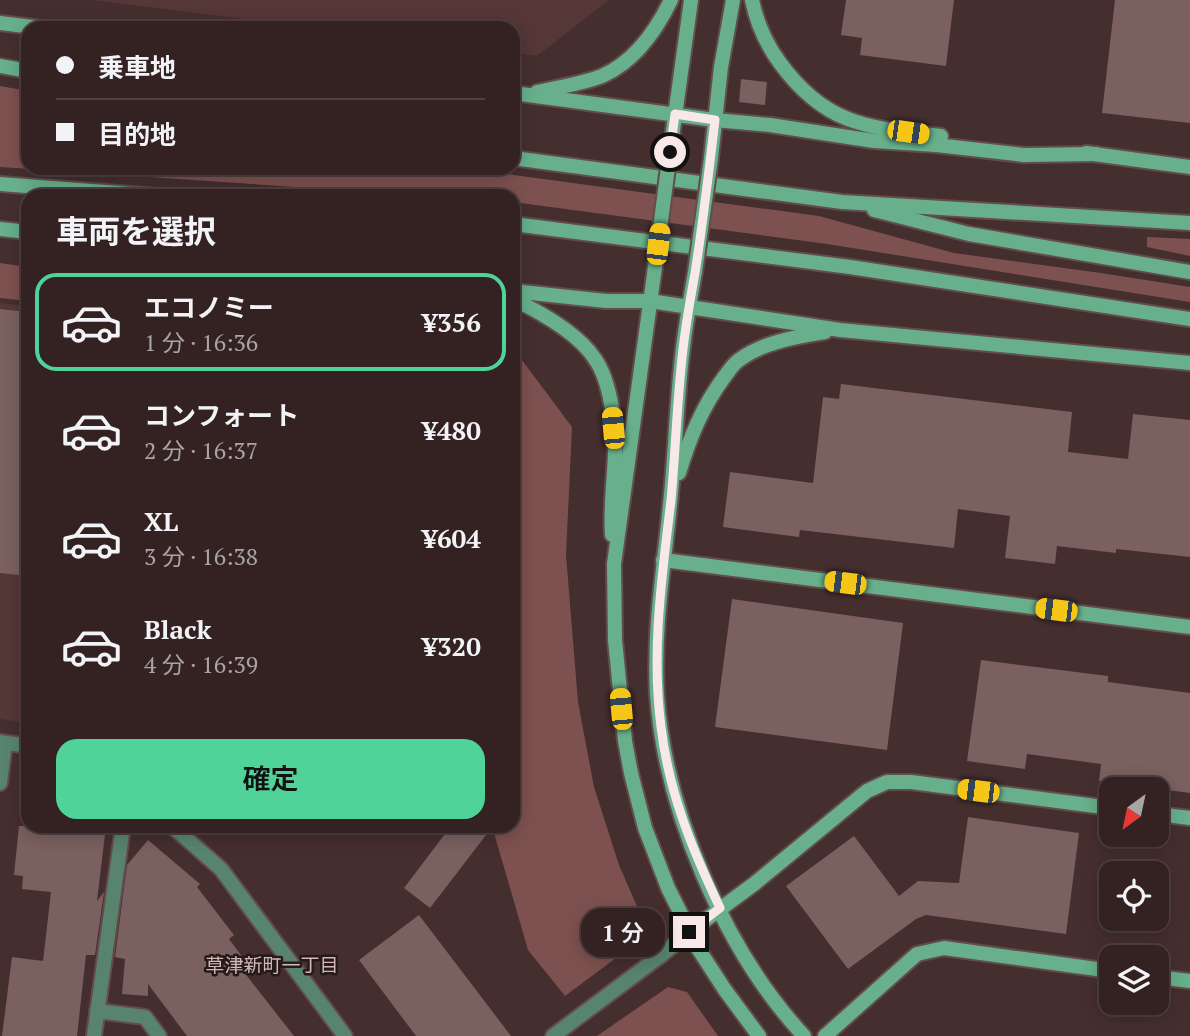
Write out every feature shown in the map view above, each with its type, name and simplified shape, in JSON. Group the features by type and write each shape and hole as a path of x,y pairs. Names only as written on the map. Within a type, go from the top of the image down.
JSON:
{"street":[{"path":"520,94 589,80 613,70 643,46 671,0"},
{"path":"614,565 691,0"},
{"path":"733,0 684,342 663,560 656,661 657,695 666,757 680,816 698,860 740,947 769,992 804,1036"},
{"path":"752,0 762,32 791,78 823,107 849,120 894,130 1190,167"},
{"path":"0,23 21,26"},
{"path":"0,66 21,70"},
{"path":"520,94 771,125 874,141 1024,155 1096,154"},
{"path":"520,159 842,202 1190,223"},
{"path":"0,184 65,189"},
{"path":"842,202 969,234 1190,272"},
{"path":"520,225 850,267 1190,319"},
{"path":"0,229 21,231"},
{"path":"520,292 606,301 650,301 840,330 1190,363"},
{"path":"520,302 542,313 585,347 596,360 603,375 611,410 615,451 610,516 615,629 621,709 631,773 652,851 667,888 689,932 725,990 759,1036"},
{"path":"671,498 699,415 736,361 758,349 796,337 840,330"},
{"path":"663,560 1190,627"},
{"path":"0,783 3,742 21,745"},
{"path":"553,1036 754,884 867,791 887,782 911,782 1099,806"},
{"path":"1169,815 1190,818"},
{"path":"94,1036 121,833"},
{"path":"180,833 221,869 345,1036"},
{"path":"825,1036 917,954 944,948 1099,969"},
{"path":"1169,978 1190,981"},
{"path":"97,1011 145,1017 159,1036"}],"shaded area":[{"path":"92,0 609,0 537,56 520,54 520,21 259,21"},
{"path":"0,86 21,90 21,168 0,167"},
{"path":"118,175 513,175 819,216 954,253 1190,287 1190,302 827,244 520,203 520,189 325,189"},
{"path":"1147,237 1190,239 1190,256 1147,247"},
{"path":"0,263 21,266 21,300 0,298"},
{"path":"0,303 21,305 21,722 0,719"},
{"path":"520,357 572,427 566,555 578,702 594,787 619,865 646,927 639,941 565,996 528,950 494,833 520,833"},
{"path":"668,987 687,992 718,1036 597,1036"}],"building":[{"path":"846,0 954,0 946,66 860,55 862,38 841,35"},
{"path":"1115,0 1190,0 1190,123 1102,113"},
{"path":"741,79 767,82 765,105 739,102"},
{"path":"0,309 21,311 21,575 0,573"},
{"path":"841,384 1072,412 1068,452 1128,459 1133,414 1190,420 1190,557 1116,549 1116,553 1057,546 1055,564 1005,558 1010,516 958,509 954,548 800,530 799,537 723,527 730,472 813,483 823,397 839,399"},
{"path":"732,599 903,623 887,750 715,727"},
{"path":"981,660 1108,676 1108,682 1190,693 1190,793 1169,790 1169,777 1099,777 1101,764 1027,754 1025,769 967,761"},
{"path":"968,817 1079,833 1066,934 926,915 916,919 848,969 786,886 854,836 899,896 918,881 959,883"},
{"path":"19,826 21,833 105,833 97,901 104,892 95,955 86,955 77,1036 2,1036 12,957 43,961 51,892 22,889 23,876 14,875"},
{"path":"446,833 488,833 430,908 404,888"},
{"path":"148,840 200,884 197,887 234,935 229,939 247,963 240,967 294,1036 187,1036 148,984 148,996 122,994 125,959 115,957 127,865"},
{"path":"419,915 511,1036 416,1036 359,960"}],"district":[{"name":"草津新町一丁目","path":"272,965"}],"route":[{"path":"670,152 675,114 715,120 684,342 660,590 656,661 661,728 676,800 686,833 720,908 689,932"}]}
